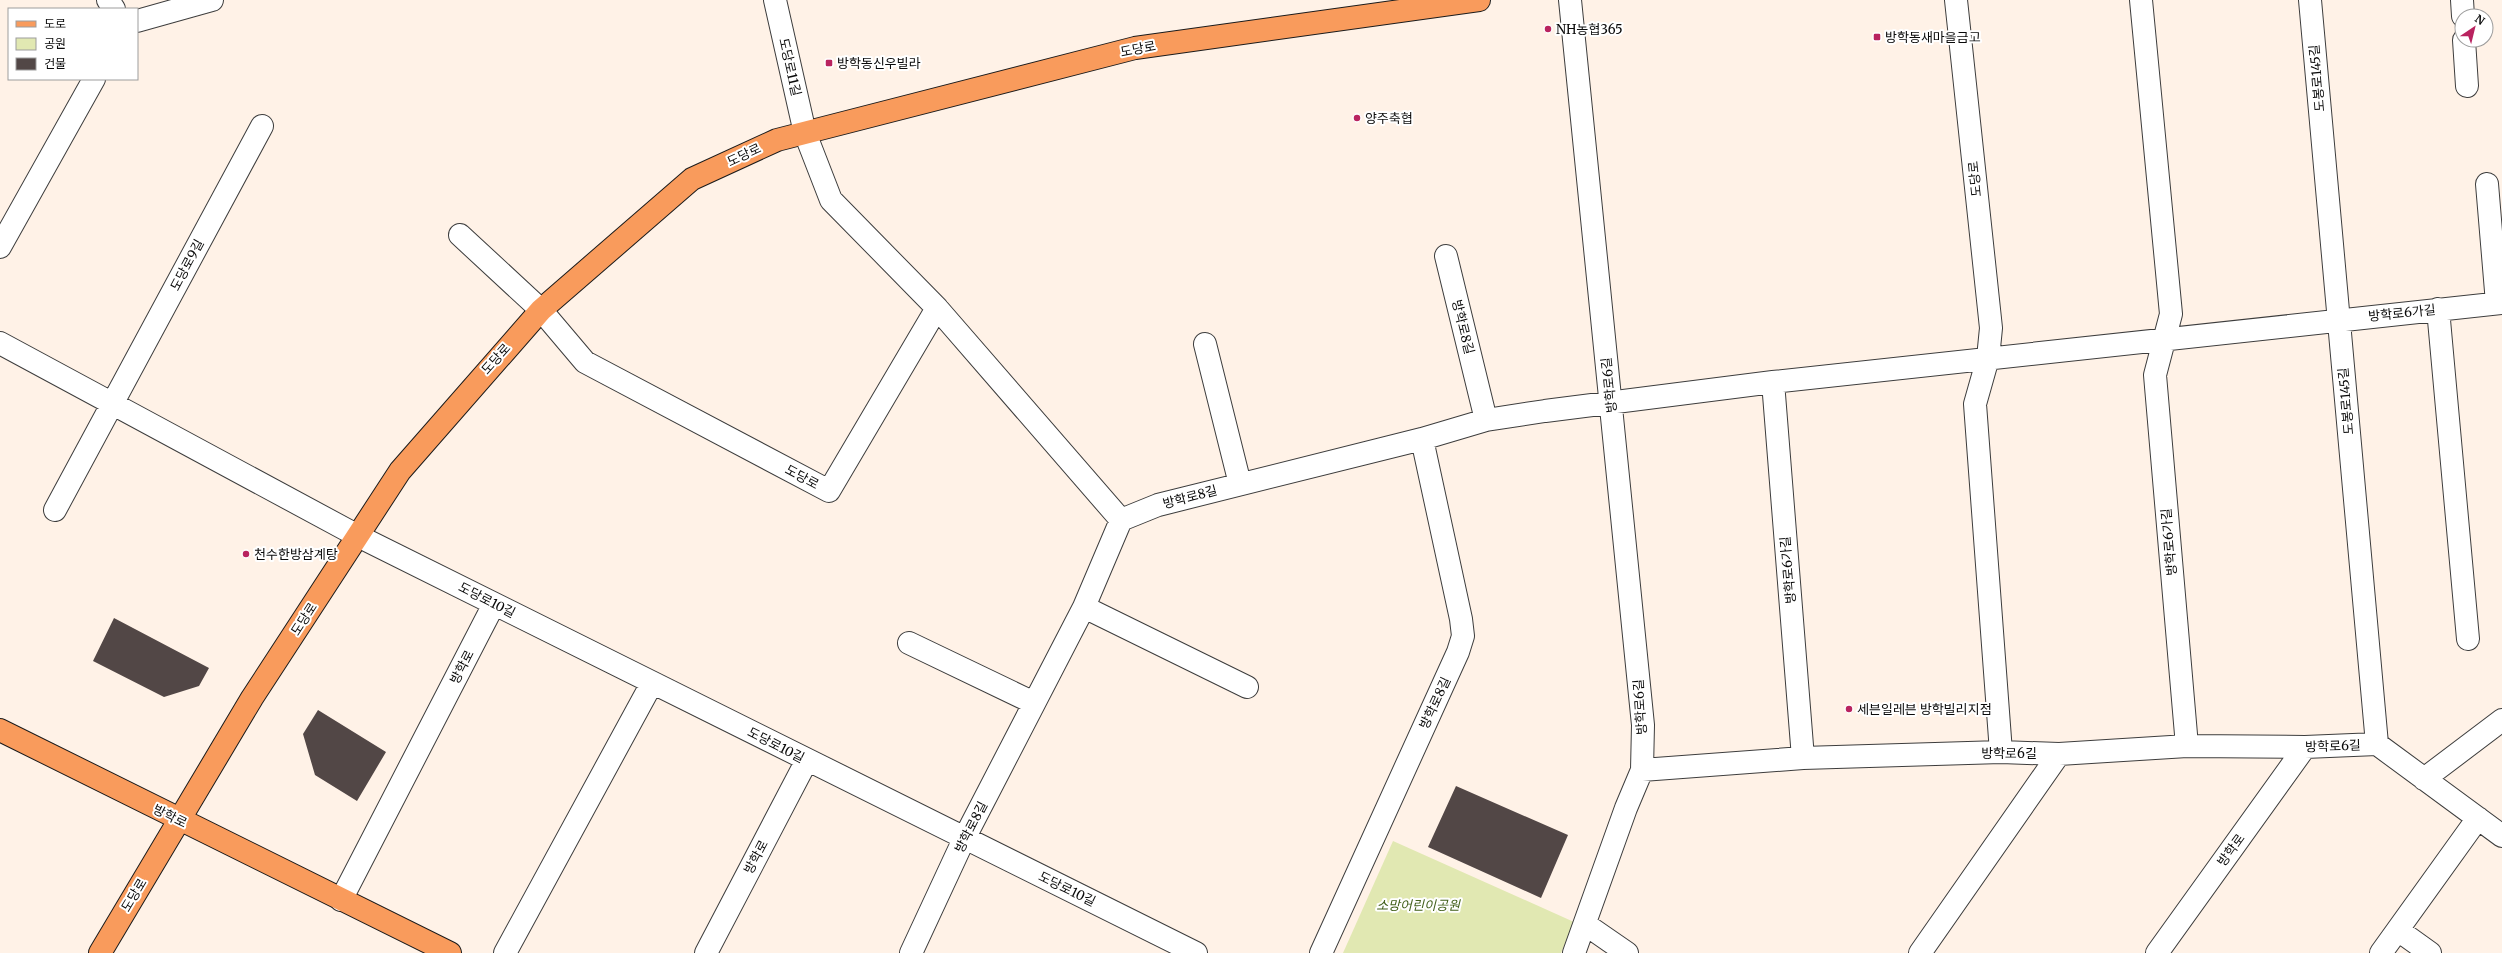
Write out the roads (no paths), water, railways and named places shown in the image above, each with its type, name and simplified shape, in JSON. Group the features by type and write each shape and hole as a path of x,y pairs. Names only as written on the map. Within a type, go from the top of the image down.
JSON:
{"main road":[{"name":"도당로","path":"100,953 252,698 400,471 540,310 692,179 777,140 1136,48 1479,0"},
{"name":"방학로","path":"0,730 178,820 450,953"}],"street":[{"path":"138,21 212,0"},
{"name":"도당로11길","path":"775,0 805,133"},
{"name":"방학로6길","path":"1570,0 1643,725 1642,770 1626,808 1574,953"},
{"name":"도당로","path":"1956,0 1991,328 1988,358"},
{"path":"2141,0 2171,314 2165,338"},
{"name":"도봉로145길","path":"2310,0 2377,744"},
{"path":"2465,48 2467,86"},
{"path":"0,247 93,80"},
{"name":"도당로9길","path":"54,510 113,404 262,126"},
{"path":"805,133 831,200 936,308 1121,520"},
{"name":"방학로6가길","path":"1611,402 1773,382 2165,338 2499,303 2487,184"},
{"name":"도당로","path":"460,235 540,310 585,362 829,491 936,308"},
{"name":"방학로8길","path":"1446,256 1486,420"},
{"path":"2438,309 2468,639"},
{"name":"방학로6가길","path":"2165,338 2155,375 2187,746"},
{"path":"0,344 358,536"},
{"path":"1205,344 1240,484"},
{"path":"1988,358 1975,404 2001,752"},
{"name":"방학로6가길","path":"1773,382 1803,758"},
{"name":"방학로8길","path":"911,953 964,839 1084,607 1121,520 1158,505 1422,439 1486,420 1611,402"},
{"name":"방학로8길","path":"1321,953 1458,652 1463,636 1461,619 1422,439"},
{"name":"도당로10길","path":"358,536 964,839 1196,953"},
{"name":"방학로","path":"341,900 494,604"},
{"path":"1084,607 1247,687"},
{"path":"909,644 1034,703"},
{"path":"505,953 652,682"},
{"path":"2424,779 2502,720"},
{"path":"2377,744 2502,836"},
{"name":"방학로6길","path":"1642,770 1803,758 2001,752 2059,754 2187,746 2305,747 2377,744"},
{"name":"방학로","path":"2157,953 2305,747"},
{"path":"1920,953 2059,754"},
{"name":"방학로","path":"706,953 807,760"},
{"path":"2381,953 2478,818"},
{"path":"1585,924 1627,953"},
{"path":"2398,930 2430,953"}],"place":[{"name":"NH농협365","path":"1548,29"},
{"name":"방학동새마을금고","path":"1877,37"},
{"name":"방학동신우빌라","path":"829,63"},
{"name":"양주축협","path":"1357,118"},
{"name":"천수한방삼계탕","path":"246,554"},
{"name":"세븐일레븐 방학빌리지점","path":"1849,709"}],"park label":[{"name":"소망어린이공원","path":"1418,905"}]}
